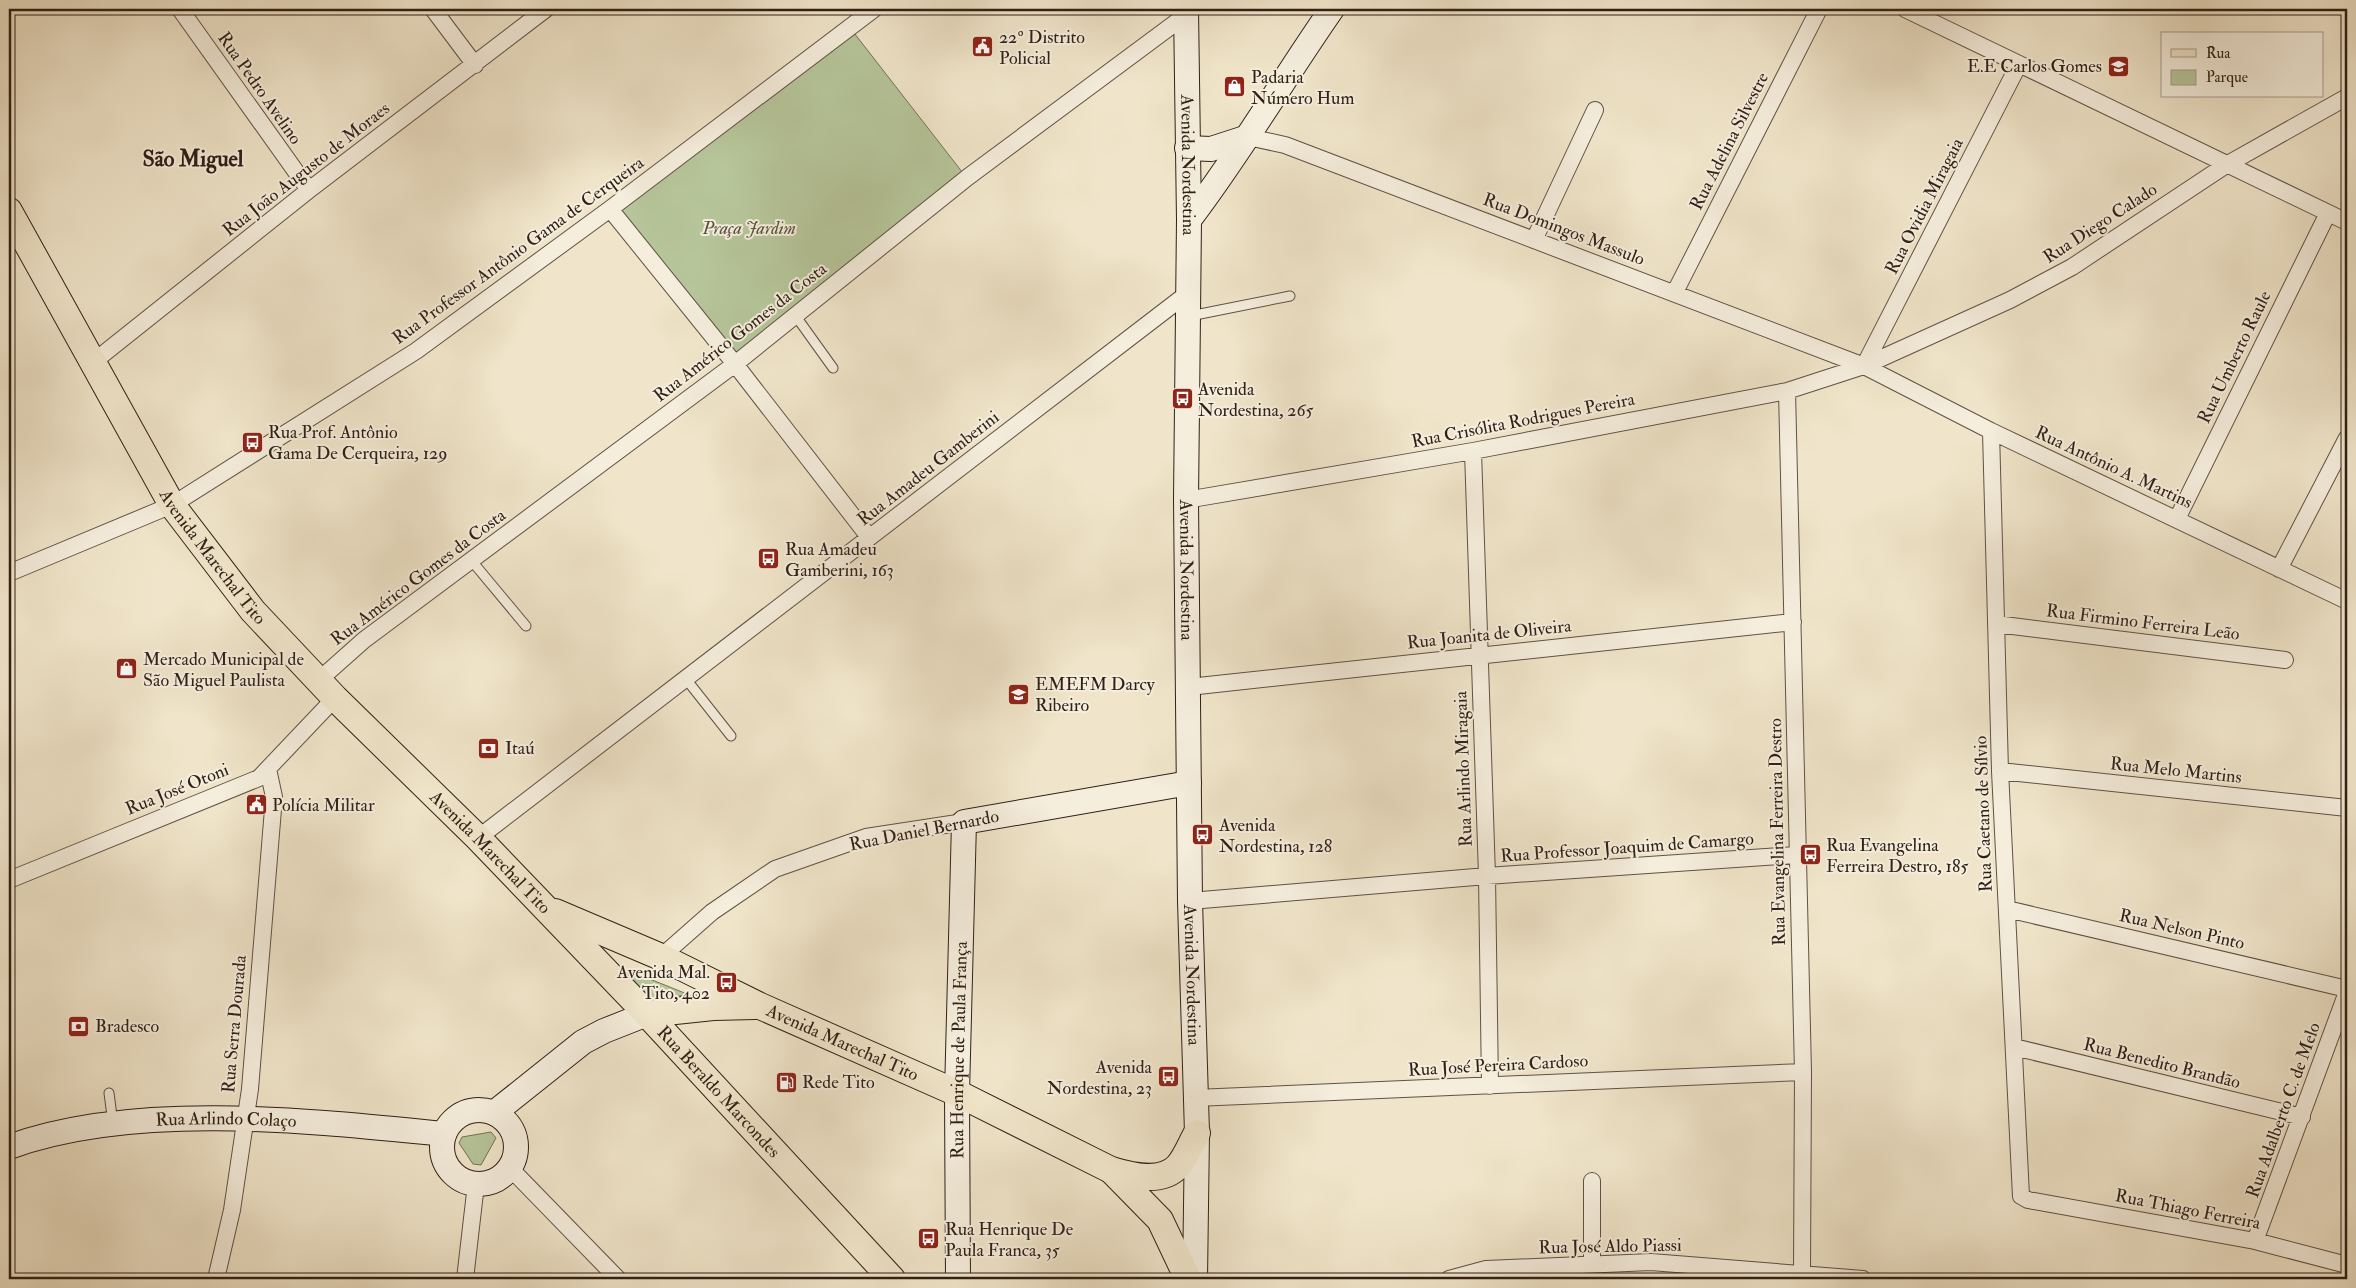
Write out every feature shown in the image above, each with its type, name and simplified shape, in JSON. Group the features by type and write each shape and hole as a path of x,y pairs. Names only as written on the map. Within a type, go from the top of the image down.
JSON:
{"main road":[{"path":"1189,220 1248,137 1287,73 1332,9"},
{"name":"Avenida Nordestina","path":"1186,12 1189,220 1186,500 1190,901 1197,1133"},
{"path":"1187,148 1211,149 1248,137"},
{"name":"Avenida Marechal Tito","path":"9,211 172,504 253,611 327,689 478,838 544,907 661,957 760,1006 957,1093 1111,1170 1160,1220 1188,1279"},
{"name":"Rua Daniel Bernardo","path":"964,822 1189,783"},
{"name":"Rua Henrique de Paula França","path":"958,1279 957,1093 964,822"},
{"name":"Rua Beraldo Marcondes","path":"544,907 892,1279"},
{"path":"494,1113 583,1042 604,1031 646,1014 713,1007 760,1006"},
{"path":"479,1110 494,1113 507,1123 514,1137 516,1153 510,1168 501,1177 490,1183 476,1184 460,1179 448,1167 442,1151 444,1134 453,1121 465,1113 479,1110"},
{"name":"Rua Arlindo Colaço","path":"9,1147 91,1126 154,1120 246,1119 444,1134"},
{"path":"1111,1170 1138,1176 1161,1176 1170,1173 1178,1166 1197,1133"},
{"path":"1195,1279 1197,1133"}],"street":[{"name":"Rua Pedro Avelino","path":"180,9 308,190"},
{"path":"433,9 475,65"},
{"name":"Rua João Augusto de Moraes","path":"92,363 308,190 475,65 546,9"},
{"name":"Rua Professor Antônio Gama de Cerqueira","path":"9,573 172,504 416,351 610,209 874,9"},
{"name":"Rua Adelina Silvestre","path":"1675,292 1819,9"},
{"path":"1905,9 2347,222"},
{"name":"Rua Américo Gomes da Costa","path":"327,689 364,640 735,364 968,177 1186,12"},
{"name":"Rua Ovidia Miragaia","path":"1864,366 2019,64"},
{"name":"Rua Diego Calado","path":"1864,366 2010,300 2072,267 2226,165 2347,97"},
{"path":"1534,240 1595,110"},
{"name":"Rua Domingos Massulo","path":"1248,137 1286,145 1675,292 1864,366"},
{"path":"610,209 735,364 870,538"},
{"name":"Rua Umberto Raule","path":"2177,518 2328,213"},
{"name":"Rua Amadeu Gamberini","path":"478,838 1188,293"},
{"name":"Rua Crisólita Rodrigues Pereira","path":"1186,500 1473,451 1787,391 1864,366"},
{"name":"Rua Antônio A. Martins","path":"1864,366 1991,431 2177,518 2347,601"},
{"name":"Rua Evangelina Ferreira Destro","path":"1787,391 1794,622 1796,856 1803,1072 1802,1273"},
{"name":"Rua Caetano de Sílvio","path":"1991,431 2000,771 2021,1196"},
{"path":"2279,569 2347,438"},
{"name":"Rua Arlindo Miragaia","path":"1473,451 1486,876 1490,1086"},
{"name":"Rua Joanita de Oliveira","path":"1189,688 1479,654 1794,622"},
{"name":"Rua Firmino Ferreira Leão","path":"1996,624 2285,660"},
{"name":"Rua José Otoni","path":"9,880 259,778 268,770 327,689"},
{"name":"Rua Serra Dourada","path":"216,1279 232,1210 246,1119 274,797 268,770"},
{"name":"Rua Melo Martins","path":"2000,771 2347,808"},
{"name":"Rua Daniel Bernardo","path":"661,957 712,912 774,869 866,837 964,822"},
{"name":"Rua Professor Joaquim de Camargo","path":"1190,901 1486,876 1796,856"},
{"name":"Rua Nelson Pinto","path":"2007,909 2347,991"},
{"name":"Rua Adalberto C. de Melo","path":"2256,1241 2347,991"},
{"name":"Rua Benedito Brandão","path":"2014,1047 2302,1117"},
{"name":"Rua José Pereira Cardoso","path":"1196,1098 1803,1072"},
{"path":"510,1168 618,1279"},
{"path":"1592,1180 1592,1266"},
{"path":"465,1279 476,1184"},
{"name":"Rua Thiago Ferreira","path":"2021,1196 2028,1200 2256,1241 2347,1265"},
{"name":"Rua José Aldo Piassi","path":"1449,1279 1486,1269 1651,1262 1863,1279"},
{"path":"1486,1269 1512,1279"}],"lane":[{"path":"1188,316 1290,296"},
{"path":"795,315 833,368"},
{"path":"471,560 526,626"},
{"path":"686,679 731,736"},
{"path":"109,1093 113,1124"}],"green space":[{"name":"Praça Jardim","path":"851,29 966,177 730,366 615,210"},
{"path":"620,967 687,994 649,1004"},
{"path":"491,1132 496,1138 481,1165 473,1164 459,1143 462,1137"}],"place":[{"name":"22º Distrito Policial","path":"983,47"},
{"name":"E.E Carlos Gomes","path":"2118,66"},
{"name":"Padaria Número Hum","path":"1235,87"},
{"name":"Avenida Nordestina, 265","path":"1182,399"},
{"name":"Rua Prof. Antônio Gama De Cerqueira, 129","path":"252,442"},
{"name":"Rua Amadeu Gamberini, 163","path":"769,559"},
{"name":"Mercado Municipal de São Miguel Paulista","path":"127,669"},
{"name":"EMEFM Darcy Ribeiro","path":"1019,694"},
{"name":"Itaú","path":"489,748"},
{"name":"Polícia Militar","path":"256,805"},
{"name":"Avenida Nordestina, 128","path":"1203,835"},
{"name":"Rua Evangelina Ferreira Destro, 185","path":"1810,855"},
{"name":"Avenida Mal. Tito, 402","path":"726,982"},
{"name":"Bradesco","path":"79,1026"},
{"name":"Avenida Nordestina, 23","path":"1168,1077"},
{"name":"Rede Tito","path":"786,1082"},
{"name":"Rua Henrique De Paula Franca, 35","path":"929,1239"}],"district":[{"name":"São Miguel","path":"193,158"}]}
